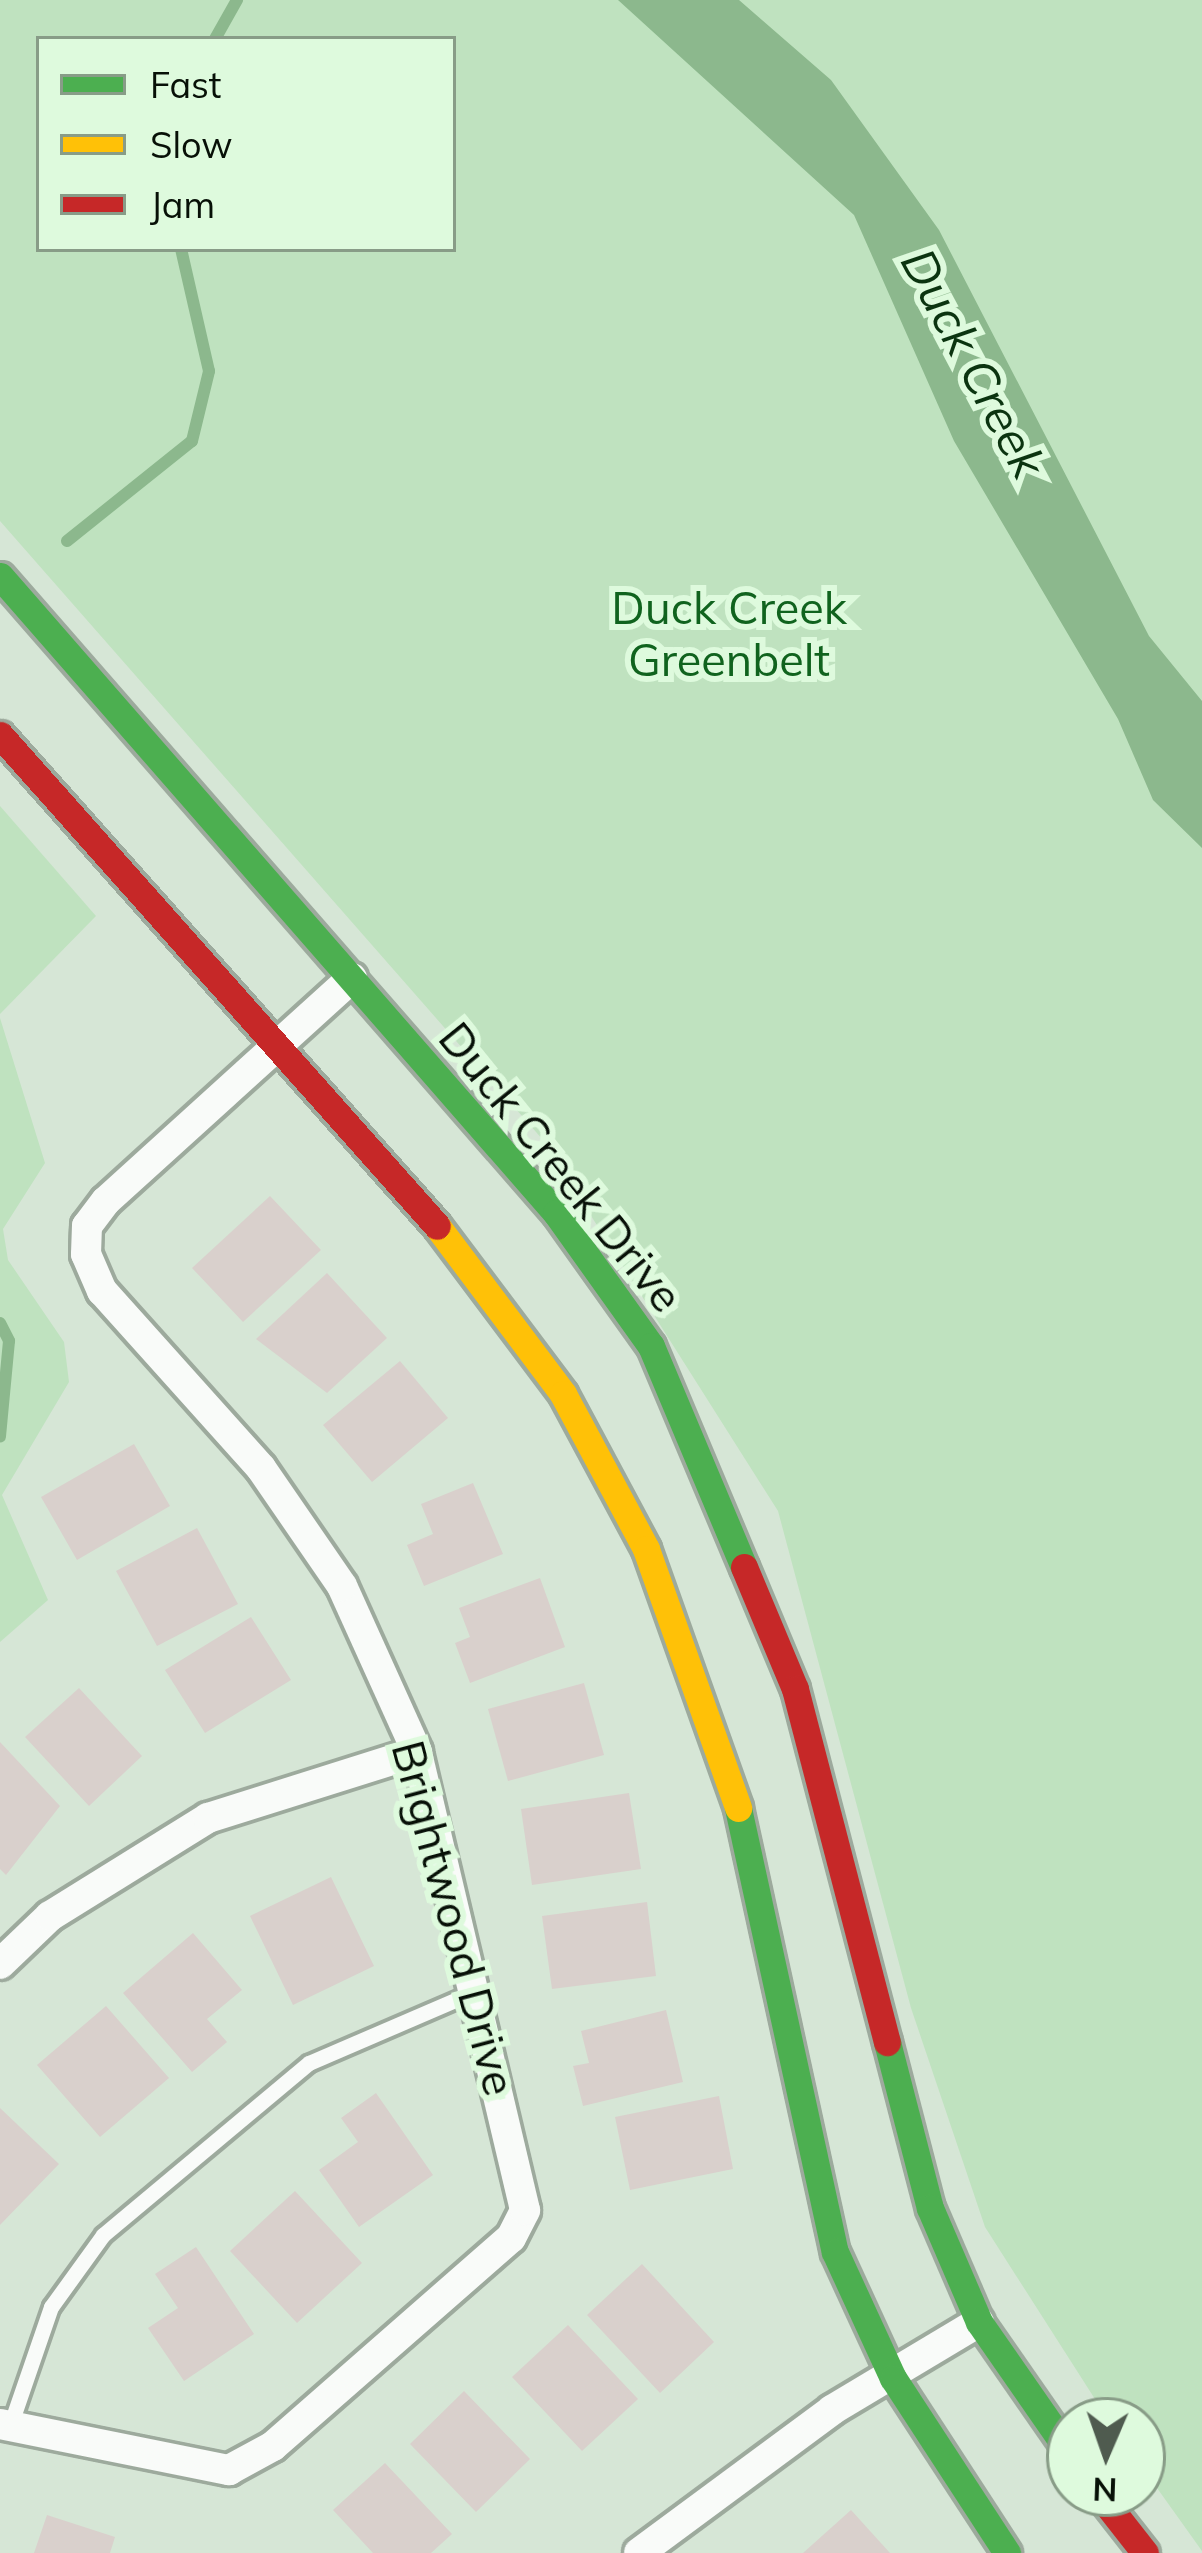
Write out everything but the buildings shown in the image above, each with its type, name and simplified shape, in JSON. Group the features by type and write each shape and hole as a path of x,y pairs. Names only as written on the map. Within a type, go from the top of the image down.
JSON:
{"main road":[{"name":"Duck Creek Drive","path":"0,575 556,1213 651,1346 717,1482 795,1689 881,2055 979,2322 1046,2418"},
{"path":"0,735 483,1278 563,1394 646,1549 738,1806 835,2252 892,2378 1007,2553"},
{"path":"1116,2517 1144,2553"}],"street":[{"name":"Brightwood Drive","path":"6,2424 117,2439 201,2468 250,2460 511,2238 525,2210 469,1994 417,1752 343,1586 262,1468 102,1291 86,1254 87,1226 106,1201 352,978"},
{"path":"0,1964 50,1916 208,1818 417,1752"},
{"path":"639,2553 979,2322"}],"lane":[{"path":"6,2424 51,2307 103,2234 309,2063 469,1994"}],"green space":[{"name":"Duck Creek Greenbelt","path":"0,0 1202,0 1202,2551 1166,2501 1166,2397 1094,2397 985,2227 911,2008 778,1511 543,1140 0,521"},
{"path":"0,806 96,916 0,1014"},
{"path":"0,1018 45,1163 3,1229 8,1260 64,1342 69,1382 2,1495 48,1600 0,1642"}],"water":[{"name":"Duck Creek","path":"618,0 739,0 831,80 939,230 1149,636 1202,701 1202,848 1153,800 1118,719 954,441 854,215"}],"waterway":[{"path":"217,36 237,0"},
{"path":"67,541 192,441 209,371 182,252"},
{"path":"0,1323 9,1341 0,1437"}],"traffic: fast":[{"path":"0,576 556,1213 651,1346 744,1567"},
{"path":"738,1808 835,2252 893,2378 1007,2553"},
{"path":"887,2042 930,2208 979,2322 1046,2418"}],"traffic: slow":[{"path":"437,1226 563,1394 646,1549 738,1808"}],"traffic: jam":[{"path":"0,735 437,1226"},
{"path":"744,1567 795,1689 887,2042"},
{"path":"1117,2517 1145,2553"}]}
